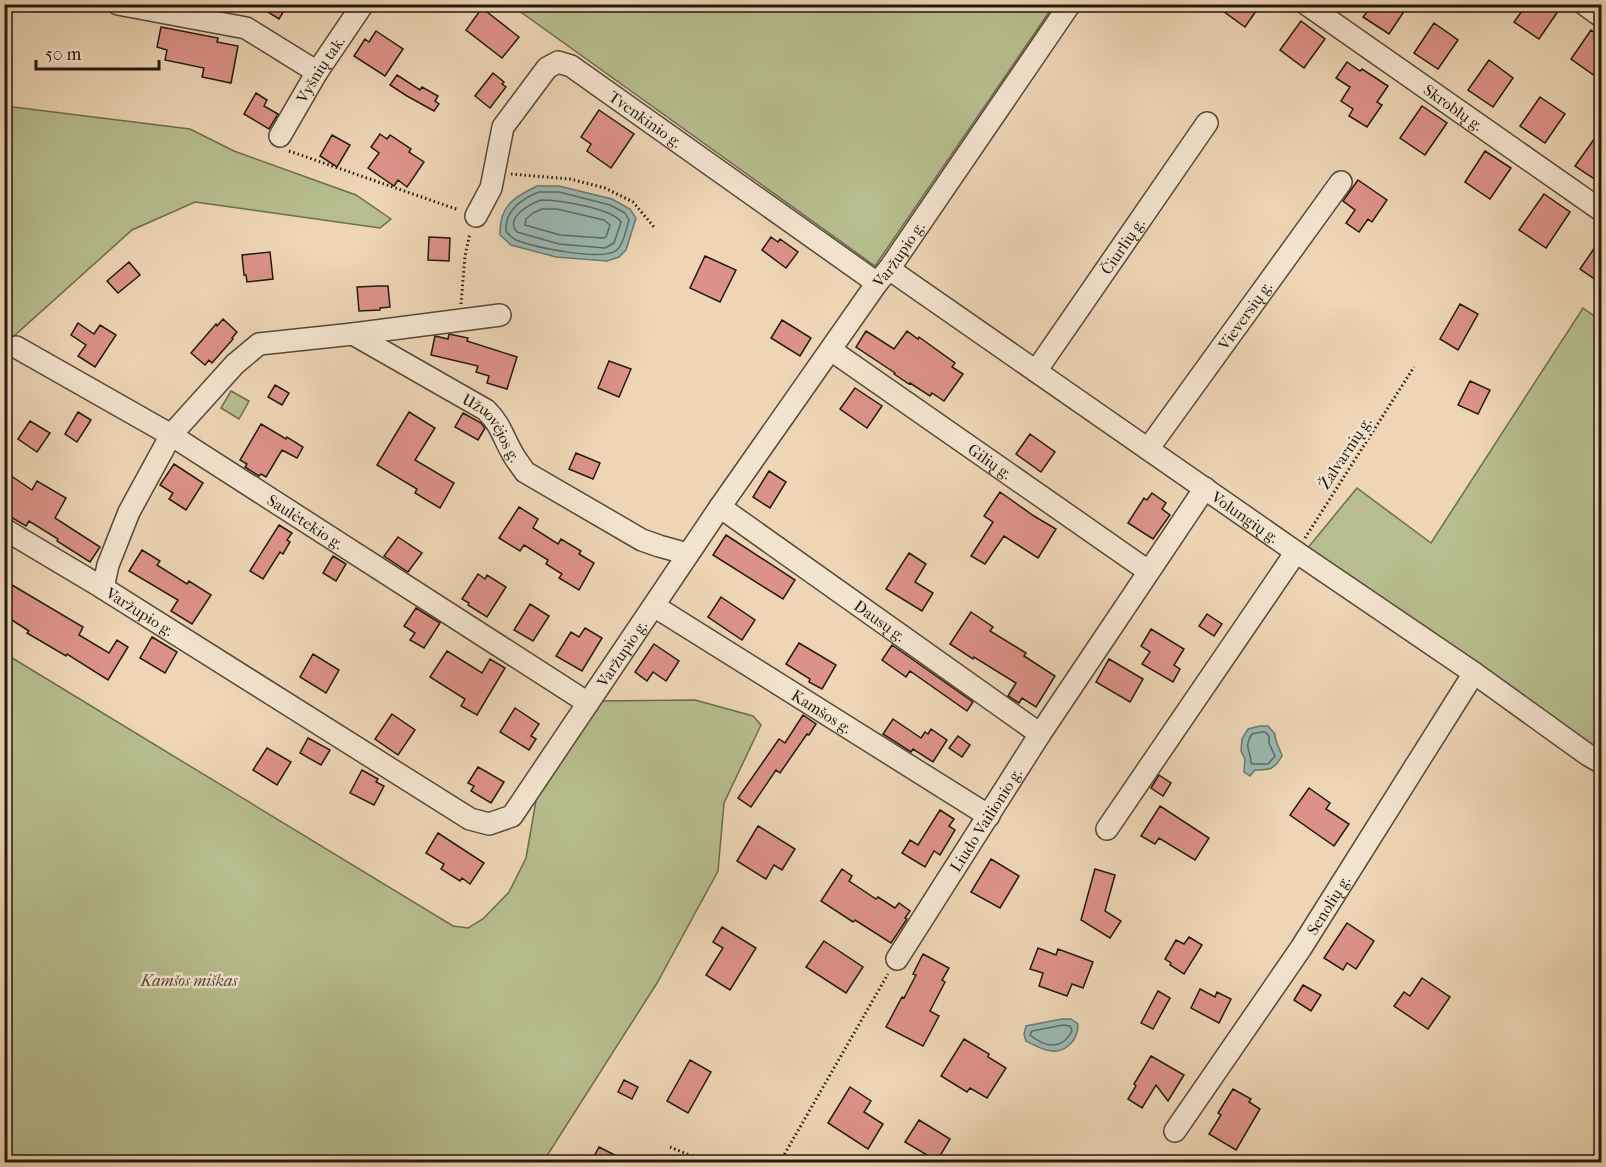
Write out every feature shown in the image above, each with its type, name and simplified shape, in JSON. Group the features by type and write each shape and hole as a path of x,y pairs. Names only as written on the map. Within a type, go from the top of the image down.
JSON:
{"street":[{"path":"118,4 154,7 246,28 317,72"},
{"name":"Vyšnių tak.","path":"283,143 317,72 363,4"},
{"name":"Varžupio g.","path":"4,529 103,588 470,819 489,824 512,816 720,507 883,276 1070,4"},
{"name":"Skroblų g.","path":"1306,4 1602,211"},
{"path":"1584,4 1602,17"},
{"name":"Tvenkinio g.","path":"477,216 491,188 503,128 547,68 558,62 571,66 883,276"},
{"name":"Čiurlių g.","path":"1036,371 1207,123"},
{"name":"Vieversių g.","path":"1148,448 1341,182"},
{"name":"Volungių g.","path":"883,276 1036,371 1602,763"},
{"path":"103,588 108,565 129,512 171,435 235,364 259,344 500,315"},
{"name":"Užuovėjos g.","path":"353,334 486,410 503,432 513,455 525,472 642,540 688,554"},
{"name":"Saulėtekio g.","path":"16,347 171,435 588,703"},
{"name":"Gilių g.","path":"831,350 1148,571"},
{"name":"Liudo Vailionio g.","path":"897,960 1040,734 1204,488"},
{"name":"Dausų g.","path":"720,507 1040,734"},
{"path":"1107,829 1296,552"},
{"name":"Kamšos g.","path":"654,606 989,816"},
{"name":"Senolių g.","path":"1175,1131 1301,948 1474,673"}],"path":[{"path":"283,143 477,216 471,229 465,256 459,320"},
{"path":"494,172 570,179 605,188 633,202 654,227"},
{"name":"Žalvarnių g.","path":"1296,552 1414,367"},
{"path":"780,1162 897,960"},
{"path":"670,1147 706,1162"}],"green space":[{"path":"511,5 1054,5 875,266"},
{"path":"5,106 190,129 234,151 356,195 391,219 380,228 195,202 132,230 5,344"},
{"path":"1583,308 1601,321 1601,755 1306,550 1357,488 1431,543"},
{"path":"231,391 249,401 239,419 221,408"},
{"name":"Kamšos miškas","path":"4,653 453,926 468,928 483,919 509,892 526,858 538,789 598,701 695,700 753,716 761,725 724,803 718,871 657,983 543,1162 5,1162"}],"water":[{"path":"537,186 559,186 612,199 630,209 636,218 626,250 619,257 607,261 556,257 511,245 500,235 500,225 505,210 521,194"},
{"path":"1268,726 1275,734 1282,756 1274,767 1255,770 1250,776 1244,772 1242,739 1248,729"},
{"path":"1071,1019 1078,1024 1075,1039 1063,1049 1047,1050 1026,1041 1024,1034 1026,1026"}],"building":[{"path":"255,4 288,4 279,19"},
{"path":"1213,4 1261,4 1245,27"},
{"path":"1355,4 1409,4 1389,34 1363,17 1367,12"},
{"path":"1527,4 1563,4 1539,39 1514,22"},
{"path":"482,8 519,37 502,58 466,30"},
{"path":"1301,21 1325,39 1304,68 1280,50"},
{"path":"1434,23 1458,40 1438,69 1414,53"},
{"path":"161,27 218,38 217,42 238,46 231,83 202,77 204,68 165,60 167,50 157,47"},
{"path":"1591,30 1602,38 1602,67 1595,76 1571,59"},
{"path":"376,31 403,49 385,76 354,56 365,39 369,42"},
{"path":"1489,60 1513,78 1493,107 1468,90"},
{"path":"1347,62 1388,86 1377,102 1382,105 1367,127 1349,116 1353,109 1341,101 1350,87 1336,78"},
{"path":"493,73 504,82 502,84 506,87 490,108 475,96"},
{"path":"397,75 420,90 422,87 438,96 435,101 439,104 434,111 390,85"},
{"path":"256,93 267,100 264,106 278,114 269,129 244,114"},
{"path":"1540,97 1565,114 1545,143 1520,126"},
{"path":"1422,106 1447,123 1425,155 1400,138"},
{"path":"599,110 634,134 611,168 587,151 591,144 581,137"},
{"path":"1602,128 1602,184 1575,166"},
{"path":"380,134 387,139 390,135 411,149 409,152 424,162 407,187 398,180 394,186 368,168 379,153 371,147"},
{"path":"332,135 350,145 337,167 320,156"},
{"path":"1485,151 1511,168 1490,199 1465,182"},
{"path":"1358,180 1387,200 1372,222 1368,219 1359,232 1346,223 1355,210 1343,201"},
{"path":"1544,194 1570,212 1546,248 1519,230"},
{"path":"429,237 450,238 449,261 428,260"},
{"path":"771,237 778,242 780,239 798,252 786,268 762,250"},
{"path":"1602,237 1602,284 1580,269"},
{"path":"270,252 273,279 247,282 242,255"},
{"path":"705,256 736,270 720,302 690,288"},
{"path":"129,262 140,275 118,293 107,281"},
{"path":"388,286 390,307 359,311 357,287"},
{"path":"1460,304 1478,314 1458,350 1440,339"},
{"path":"223,319 237,332 212,363 209,360 205,365 191,353"},
{"path":"782,320 811,338 800,356 771,338"},
{"path":"78,323 94,334 100,325 116,335 95,367 78,356 86,345 71,335"},
{"path":"866,331 894,349 907,331 955,363 952,367 963,374 944,401 932,393 930,396 856,347"},
{"path":"449,334 468,338 467,341 517,357 507,389 487,383 489,376 476,372 478,366 431,355 435,336 448,339"},
{"path":"609,361 631,369 619,397 598,388"},
{"path":"1470,381 1490,390 1478,414 1458,405"},
{"path":"275,385 289,393 282,405 268,397"},
{"path":"855,388 882,406 867,428 840,409"},
{"path":"78,412 91,420 77,442 65,434"},
{"path":"409,412 435,428 415,460 454,483 440,508 415,493 417,489 377,465"},
{"path":"463,413 481,423 485,428 478,440 455,427"},
{"path":"30,421 50,433 37,452 18,439"},
{"path":"261,424 303,447 297,458 282,450 266,477 261,474 259,476 245,467 247,464 240,460"},
{"path":"1030,434 1055,452 1041,472 1016,454"},
{"path":"576,453 600,463 593,479 569,469"},
{"path":"174,464 203,483 186,510 169,499 173,493 160,485"},
{"path":"4,471 32,490 37,481 66,498 55,518 100,547 90,562 29,521 26,526 4,513"},
{"path":"769,471 786,482 770,508 753,497"},
{"path":"1000,492 1056,529 1038,558 1004,536 985,564 971,556 993,522 984,516"},
{"path":"1152,493 1166,503 1162,509 1170,515 1153,539 1128,523 1144,498 1147,500"},
{"path":"519,507 538,519 533,528 558,544 561,539 581,551 579,554 594,563 579,590 559,578 562,574 546,564 548,560 524,545 520,551 499,538"},
{"path":"279,525 292,533 287,540 290,542 283,554 280,552 263,579 250,571"},
{"path":"726,535 795,580 783,599 713,555"},
{"path":"398,537 422,553 408,572 384,556"},
{"path":"142,550 160,561 157,565 187,584 189,581 211,595 192,624 171,611 178,600 129,571"},
{"path":"909,553 926,564 915,582 933,593 922,611 886,589"},
{"path":"333,556 346,564 336,581 323,573"},
{"path":"478,574 485,579 487,575 506,587 487,617 462,599"},
{"path":"12,585 83,627 79,635 109,653 117,640 128,647 108,680 67,654 66,656 27,633 29,631 4,615 4,597"},
{"path":"721,597 755,620 742,640 708,617"},
{"path":"530,604 549,616 533,641 514,630"},
{"path":"416,608 440,623 424,648 410,640 415,633 404,626"},
{"path":"971,612 993,627 990,631 1026,653 1024,656 1055,676 1036,707 1022,698 1019,703 1008,696 1016,683 950,644"},
{"path":"1207,614 1222,624 1214,636 1199,626"},
{"path":"585,628 602,638 582,671 556,656 571,632 579,637"},
{"path":"1151,629 1184,649 1174,665 1180,669 1173,682 1142,664 1150,652 1141,646"},
{"path":"152,637 177,652 165,673 140,658"},
{"path":"799,643 836,665 822,689 786,664"},
{"path":"654,644 679,661 666,681 653,672 647,681 635,672"},
{"path":"892,645 973,702 967,711 910,671 906,677 882,660"},
{"path":"447,651 482,673 490,659 505,668 477,715 461,706 465,699 430,677"},
{"path":"313,654 339,670 326,693 300,677"},
{"path":"1109,659 1143,679 1130,702 1096,682"},
{"path":"515,708 539,724 531,736 536,739 529,750 500,732"},
{"path":"392,714 415,730 398,755 375,739"},
{"path":"803,715 816,724 780,773 776,770 751,807 738,798 779,739 785,743"},
{"path":"893,719 921,738 931,729 947,740 933,762 913,749 911,752 883,734"},
{"path":"958,736 970,745 962,757 949,748"},
{"path":"308,738 330,750 321,765 300,753"},
{"path":"267,748 291,762 277,785 253,770"},
{"path":"478,767 504,782 491,803 471,791 474,786 468,783"},
{"path":"362,770 378,779 376,782 384,786 374,805 350,793"},
{"path":"1159,775 1171,783 1163,796 1151,788"},
{"path":"1309,788 1330,803 1326,809 1349,824 1334,846 1290,815"},
{"path":"1160,806 1209,838 1195,860 1159,838 1155,844 1141,836"},
{"path":"940,810 954,819 949,826 955,830 940,855 934,851 925,867 902,853 910,840 918,845"},
{"path":"758,826 795,849 782,870 774,865 766,879 737,861"},
{"path":"438,833 484,863 470,884 462,878 460,881 441,869 444,864 426,853"},
{"path":"991,859 1019,876 1000,908 971,892"},
{"path":"842,869 852,876 849,881 876,899 878,897 895,908 899,903 910,911 891,943 821,901"},
{"path":"1095,869 1115,875 1105,911 1121,921 1110,938 1081,920"},
{"path":"1347,923 1374,941 1356,969 1347,963 1343,970 1324,958"},
{"path":"722,927 756,948 730,990 706,975 723,948 713,942"},
{"path":"1189,937 1202,945 1184,974 1165,959 1176,940 1184,944"},
{"path":"824,941 863,967 846,993 806,967"},
{"path":"1038,948 1056,955 1058,949 1093,962 1083,988 1072,984 1067,996 1039,986 1043,973 1030,969"},
{"path":"923,954 949,968 942,980 945,982 930,1011 939,1016 923,1046 886,1027 916,975 913,974"},
{"path":"1422,978 1450,997 1428,1029 1394,1006 1404,992 1410,996"},
{"path":"1303,985 1321,995 1311,1011 1294,1000"},
{"path":"1200,989 1215,997 1217,992 1231,999 1219,1023 1191,1008"},
{"path":"1158,991 1170,998 1153,1029 1141,1023"},
{"path":"964,1039 989,1054 988,1057 1006,1068 987,1098 970,1088 967,1092 941,1076"},
{"path":"1151,1056 1184,1075 1168,1101 1156,1085 1142,1108 1128,1099"},
{"path":"690,1060 711,1072 688,1113 667,1101"},
{"path":"624,1080 638,1087 632,1099 618,1092"},
{"path":"850,1087 871,1101 864,1112 883,1124 868,1149 828,1123"},
{"path":"1233,1089 1251,1099 1249,1102 1260,1109 1236,1150 1209,1134 1221,1115 1218,1113"},
{"path":"919,1120 950,1139 937,1161 905,1142"},
{"path":"599,1147 628,1162 591,1162"}]}
